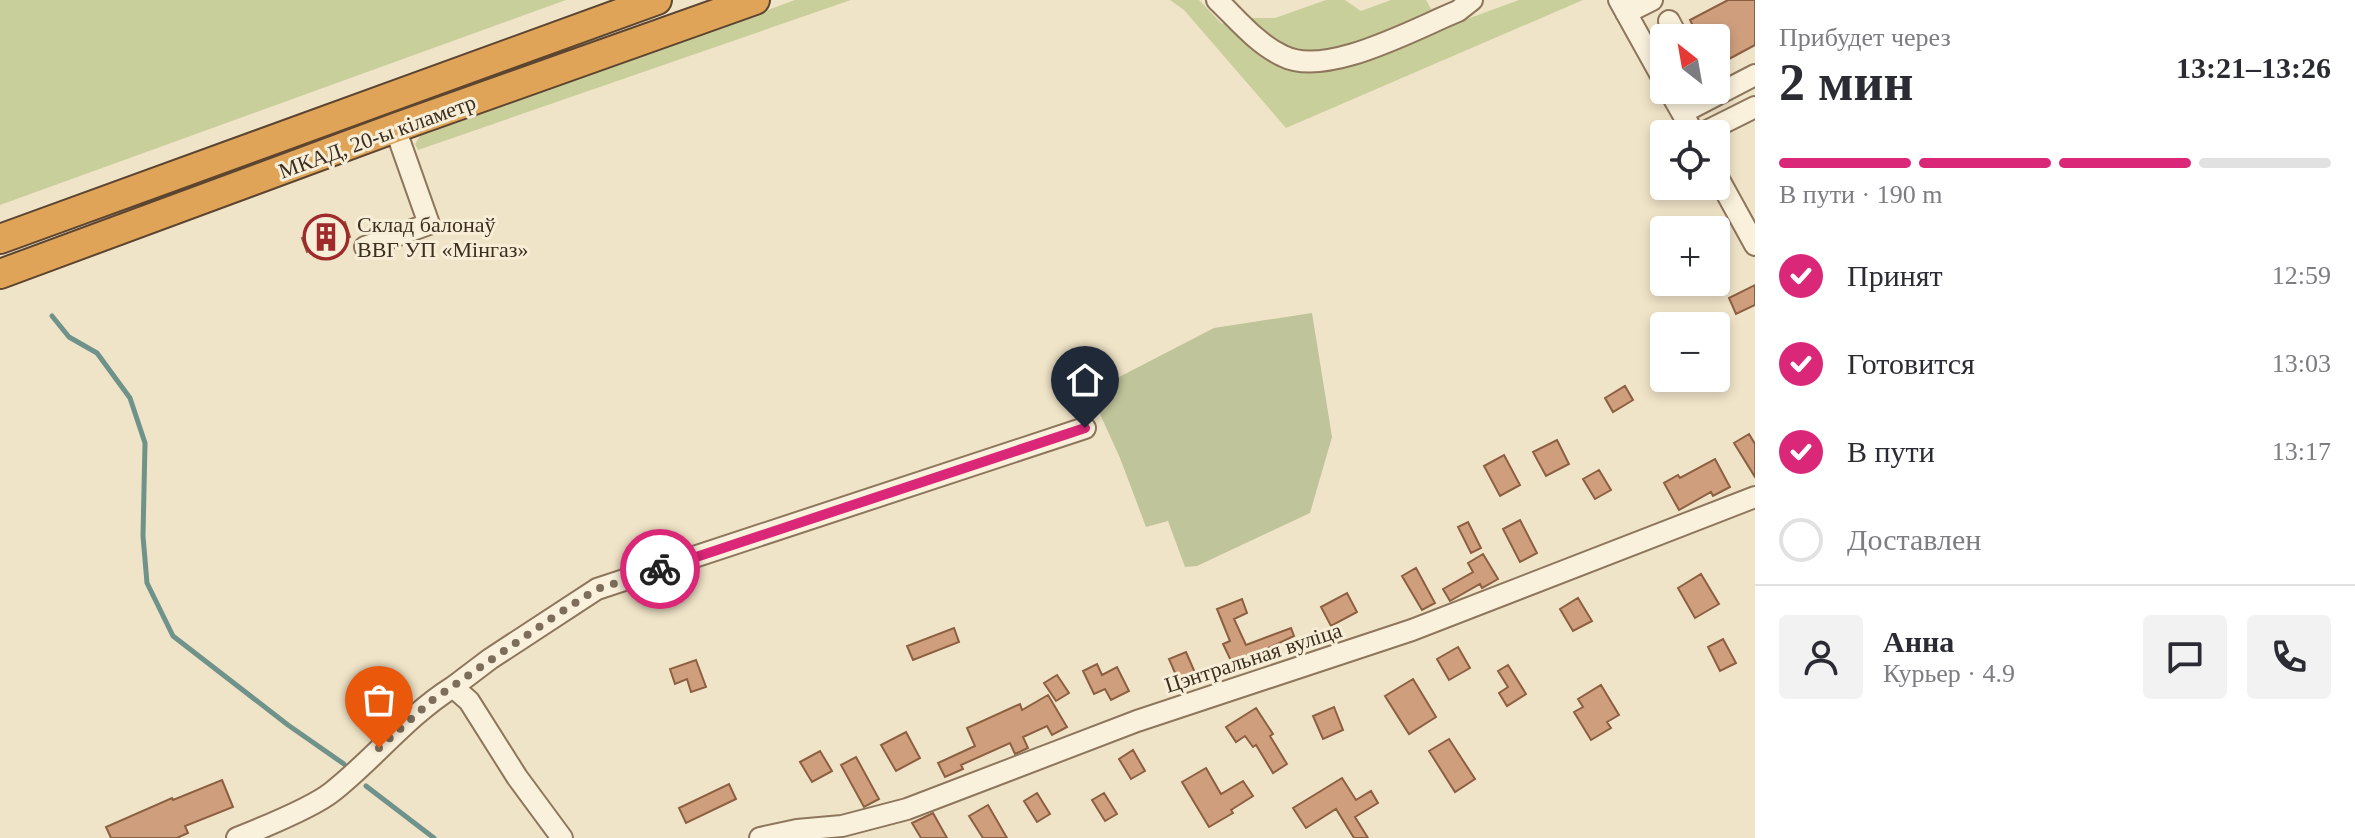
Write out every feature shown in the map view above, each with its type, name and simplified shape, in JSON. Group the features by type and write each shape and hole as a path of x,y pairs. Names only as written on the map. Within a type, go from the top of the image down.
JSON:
{"highway":[{"name":"МКАД, 20-ы кіламетр","path":"0,239 657,0"},
{"name":"МКАД, 20-ы кіламетр","path":"0,274 395,128 755,0"}],"street":[{"path":"1217,0 1267,47 1302,63 1341,58 1458,11 1472,0"},
{"path":"1650,56 1622,7 1652,0"},
{"path":"1730,85 1755,75"},
{"path":"1677,104 1686,120"},
{"path":"1682,113 1695,104"},
{"path":"1729,120 1755,107"},
{"path":"365,247 429,224 395,128"},
{"path":"1730,199 1755,245"},
{"path":"237,838 329,794 431,701 597,589 1085,428"},
{"name":"Цэнтральная вуліца","path":"760,838 797,830 842,826 907,809 1137,721 1412,630 1755,497"},
{"path":"453,687 469,701 517,777 562,838"}],"green space":[{"path":"0,0 566,0 0,205"},
{"path":"795,0 851,0 418,150 415,144 420,136"},
{"path":"1170,0 1199,0 1222,24 1225,22 1271,59 1347,63 1519,0 1583,0 1286,128 1184,10"},
{"path":"1326,0 1345,0 1361,11 1391,0 1426,0 1431,9 1458,0 1341,50 1317,55 1283,47 1246,18 1275,18"},
{"path":"1312,313 1332,437 1310,513 1197,566 1185,567 1168,521 1146,527 1120,458 1090,392 1214,328"}],"building":[{"path":"1728,0 1755,0 1755,45 1730,58 1730,24 1692,24 1690,20"},
{"name":"Склад балонаў ВВГ УП «Мінгаз»","path":"345,222 350,237 307,252 302,238"},
{"path":"1755,285 1755,305 1736,314 1729,298"},
{"path":"1625,386 1633,400 1613,412 1605,398"},
{"path":"1749,434 1755,444 1755,477 1734,443"},
{"path":"1557,440 1569,464 1546,476 1533,452"},
{"path":"1504,455 1520,485 1500,496 1484,466"},
{"path":"1715,459 1730,487 1713,496 1711,492 1679,510 1664,483"},
{"path":"1599,470 1611,490 1595,499 1583,479"},
{"path":"1520,520 1537,553 1520,562 1503,529"},
{"path":"1468,522 1481,548 1471,553 1458,527"},
{"path":"1483,554 1498,579 1482,588 1480,584 1450,601 1443,589 1473,572 1468,563"},
{"path":"1416,568 1435,603 1422,610 1402,576"},
{"path":"1701,574 1719,604 1695,618 1678,588"},
{"path":"1347,593 1357,612 1331,626 1321,607"},
{"path":"1578,598 1592,621 1573,631 1560,609"},
{"path":"1242,599 1247,613 1234,619 1246,645 1291,628 1294,636 1233,665 1223,644 1230,641 1217,609"},
{"path":"954,628 959,642 913,660 907,646"},
{"path":"1723,639 1736,663 1720,671 1708,647"},
{"path":"1458,647 1470,668 1449,680 1437,659"},
{"path":"1186,652 1196,675 1179,682 1169,659"},
{"path":"696,660 706,687 691,692 687,679 675,684 670,669"},
{"path":"1097,664 1102,675 1117,667 1129,691 1111,700 1105,689 1094,694 1083,671"},
{"path":"1508,665 1526,694 1507,706 1499,693 1508,687 1498,671"},
{"path":"1057,675 1069,693 1056,701 1044,683"},
{"path":"1413,679 1436,717 1409,734 1385,696"},
{"path":"1601,685 1619,715 1607,722 1611,728 1591,740 1574,712 1583,707 1578,699"},
{"path":"1048,695 1067,727 1052,735 1047,726 1023,737 1028,748 1015,754 1010,743 961,765 963,769 945,777 938,763 975,746 967,728 1020,704 1022,710"},
{"path":"1334,707 1343,730 1323,739 1313,716"},
{"path":"1256,708 1287,764 1273,773 1256,745 1253,747 1245,736 1236,742 1226,727"},
{"path":"906,732 920,758 896,771 881,745"},
{"path":"1449,739 1475,779 1455,792 1429,751"},
{"path":"1133,750 1145,771 1131,779 1119,759"},
{"path":"820,751 832,771 812,782 800,762"},
{"path":"856,757 879,799 864,807 841,765"},
{"path":"1206,768 1221,794 1243,781 1253,796 1209,827 1182,782"},
{"path":"1342,778 1356,800 1371,791 1378,803 1355,817 1368,838 1354,838 1336,809 1306,828 1293,808"},
{"path":"222,780 233,807 185,826 188,833 177,838 111,838 106,827"},
{"path":"729,784 736,799 686,823 679,808"},
{"path":"1037,793 1050,814 1037,822 1024,801"},
{"path":"1104,793 1117,814 1105,821 1092,800"},
{"path":"988,805 1007,838 983,838 969,816"},
{"path":"933,813 947,838 921,838 912,823"}],"waterway":[{"path":"52,316 69,337 97,353 130,398 145,443 143,536 147,583 173,636 344,764"},
{"path":"366,786 434,838"}],"way so far":[{"path":"379,748 431,701 597,589 660,569"}],"place":[{"name":"Склад балонаў ВВГ УП «Мінгаз»","path":"326,237"}],"route":[{"path":"660,569 1085,428"}]}
